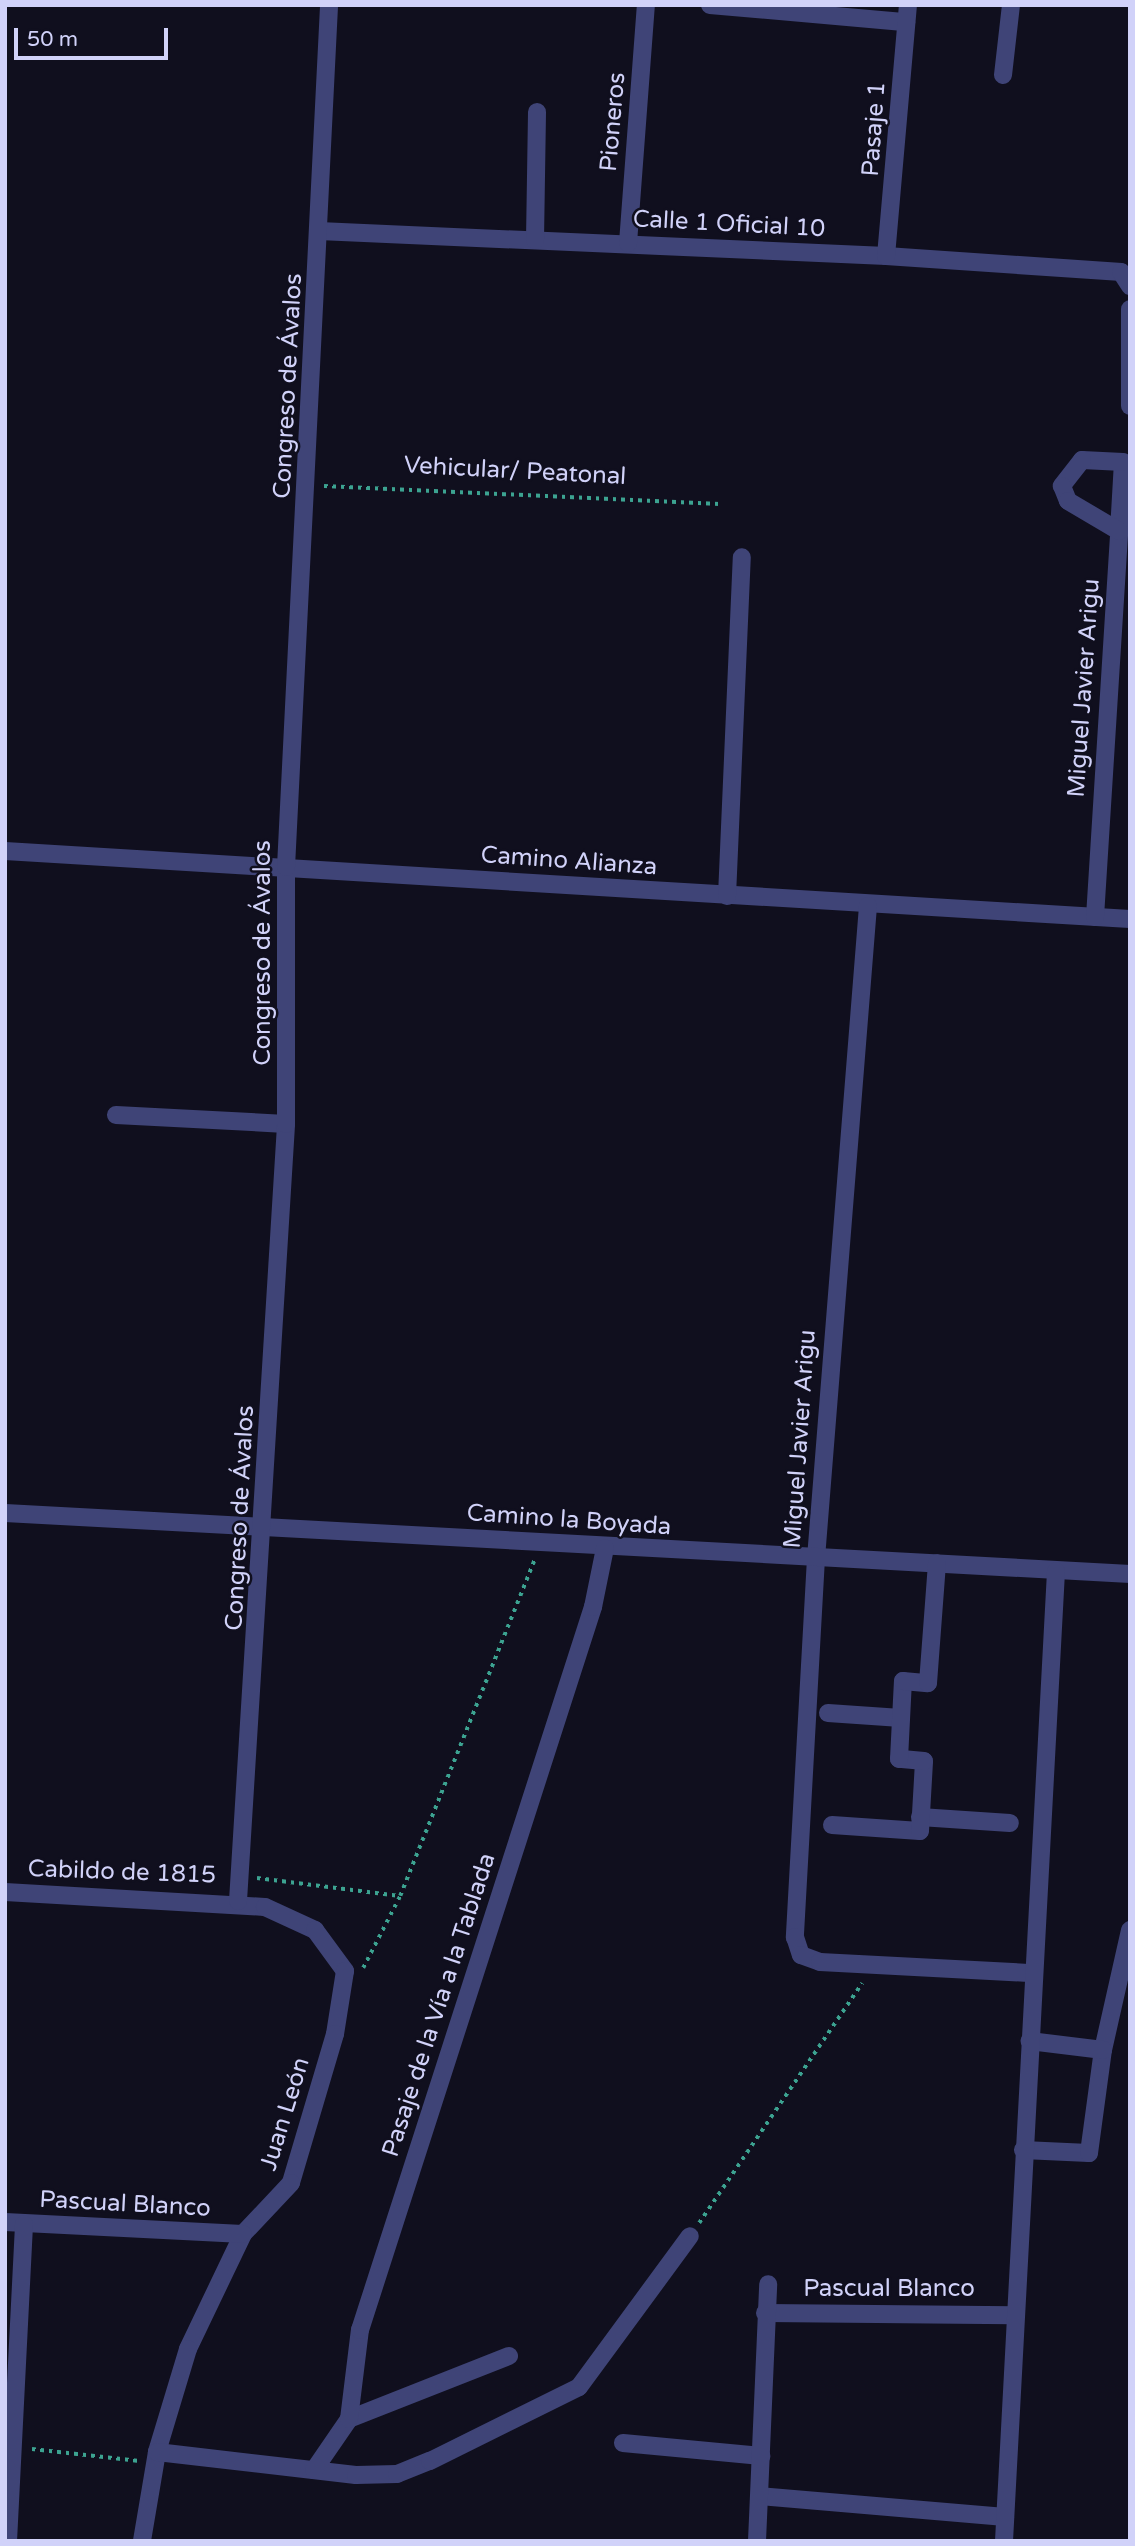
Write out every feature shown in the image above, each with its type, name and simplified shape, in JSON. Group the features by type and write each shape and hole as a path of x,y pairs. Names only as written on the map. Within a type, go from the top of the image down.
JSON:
{"street":[{"name":"Congreso de Ávalos","path":"238,1901 265,1524 286,1124 286,867 308,485 329,5"},
{"name":"Pioneros","path":"628,243 646,5"},
{"path":"710,5 907,14"},
{"path":"1003,75 1010,5"},
{"name":"Pasaje 1","path":"886,256 907,14"},
{"path":"536,240 537,112"},
{"name":"Calle 1 Oficial 10","path":"319,231 886,256 1121,272 1130,286"},
{"path":"1128,405 1130,309"},
{"name":"Miguel Javier Arigu","path":"1095,917 1119,531 1123,462 1082,460 1062,486 1086,516 1119,531"},
{"path":"727,896 743,558"},
{"name":"Camino Alianza","path":"5,851 868,906 1130,919"},
{"name":"Miguel Javier Arigu","path":"868,906 816,1558 795,1937 801,1955 820,1962 874,1964"},
{"path":"116,1115 286,1124"},
{"name":"Camino la Boyada","path":"5,1513 265,1524 605,1548 1130,1574"},
{"name":"Pasaje de la Vía a la Tablada","path":"314,2470 349,2419 360,2330 593,1607 605,1548"},
{"path":"832,1825 920,1831 924,1761 899,1759 901,1718 904,1681 928,1683 937,1563"},
{"path":"1004,2541 1014,2315 1056,1571"},
{"path":"828,1713 901,1718"},
{"path":"920,1817 1010,1823"},
{"name":"Cabildo de 1815","path":"5,1892 238,1901"},
{"path":"238,1901 315,1930 341,1961 347,1980"},
{"path":"1023,2150 1089,2153 1103,2050 1130,1930"},
{"path":"874,1964 1033,1973"},
{"name":"Juan León","path":"142,2541 156,2458 188,2349 243,2234 291,2183 347,1980"},
{"path":"1030,2041 1103,2050"},
{"name":"Pascual Blanco","path":"5,2222 243,2234"},
{"path":"8,2541 10,2449 24,2224"},
{"path":"156,2458 397,2474 579,2388 690,2236"},
{"path":"757,2541 768,2284"},
{"name":"Pascual Blanco","path":"765,2313 1014,2315"},
{"path":"349,2419 509,2356"},
{"path":"623,2443 761,2456"},
{"path":"760,2496 1005,2517"}],"path":[{"name":"Vehicular/ Peatonal","path":"308,485 720,504"},
{"path":"347,1980 359,1975 400,1896 541,1544"},
{"path":"241,1876 400,1896"},
{"path":"690,2236 874,1964"},
{"path":"10,2449 156,2458"}]}
